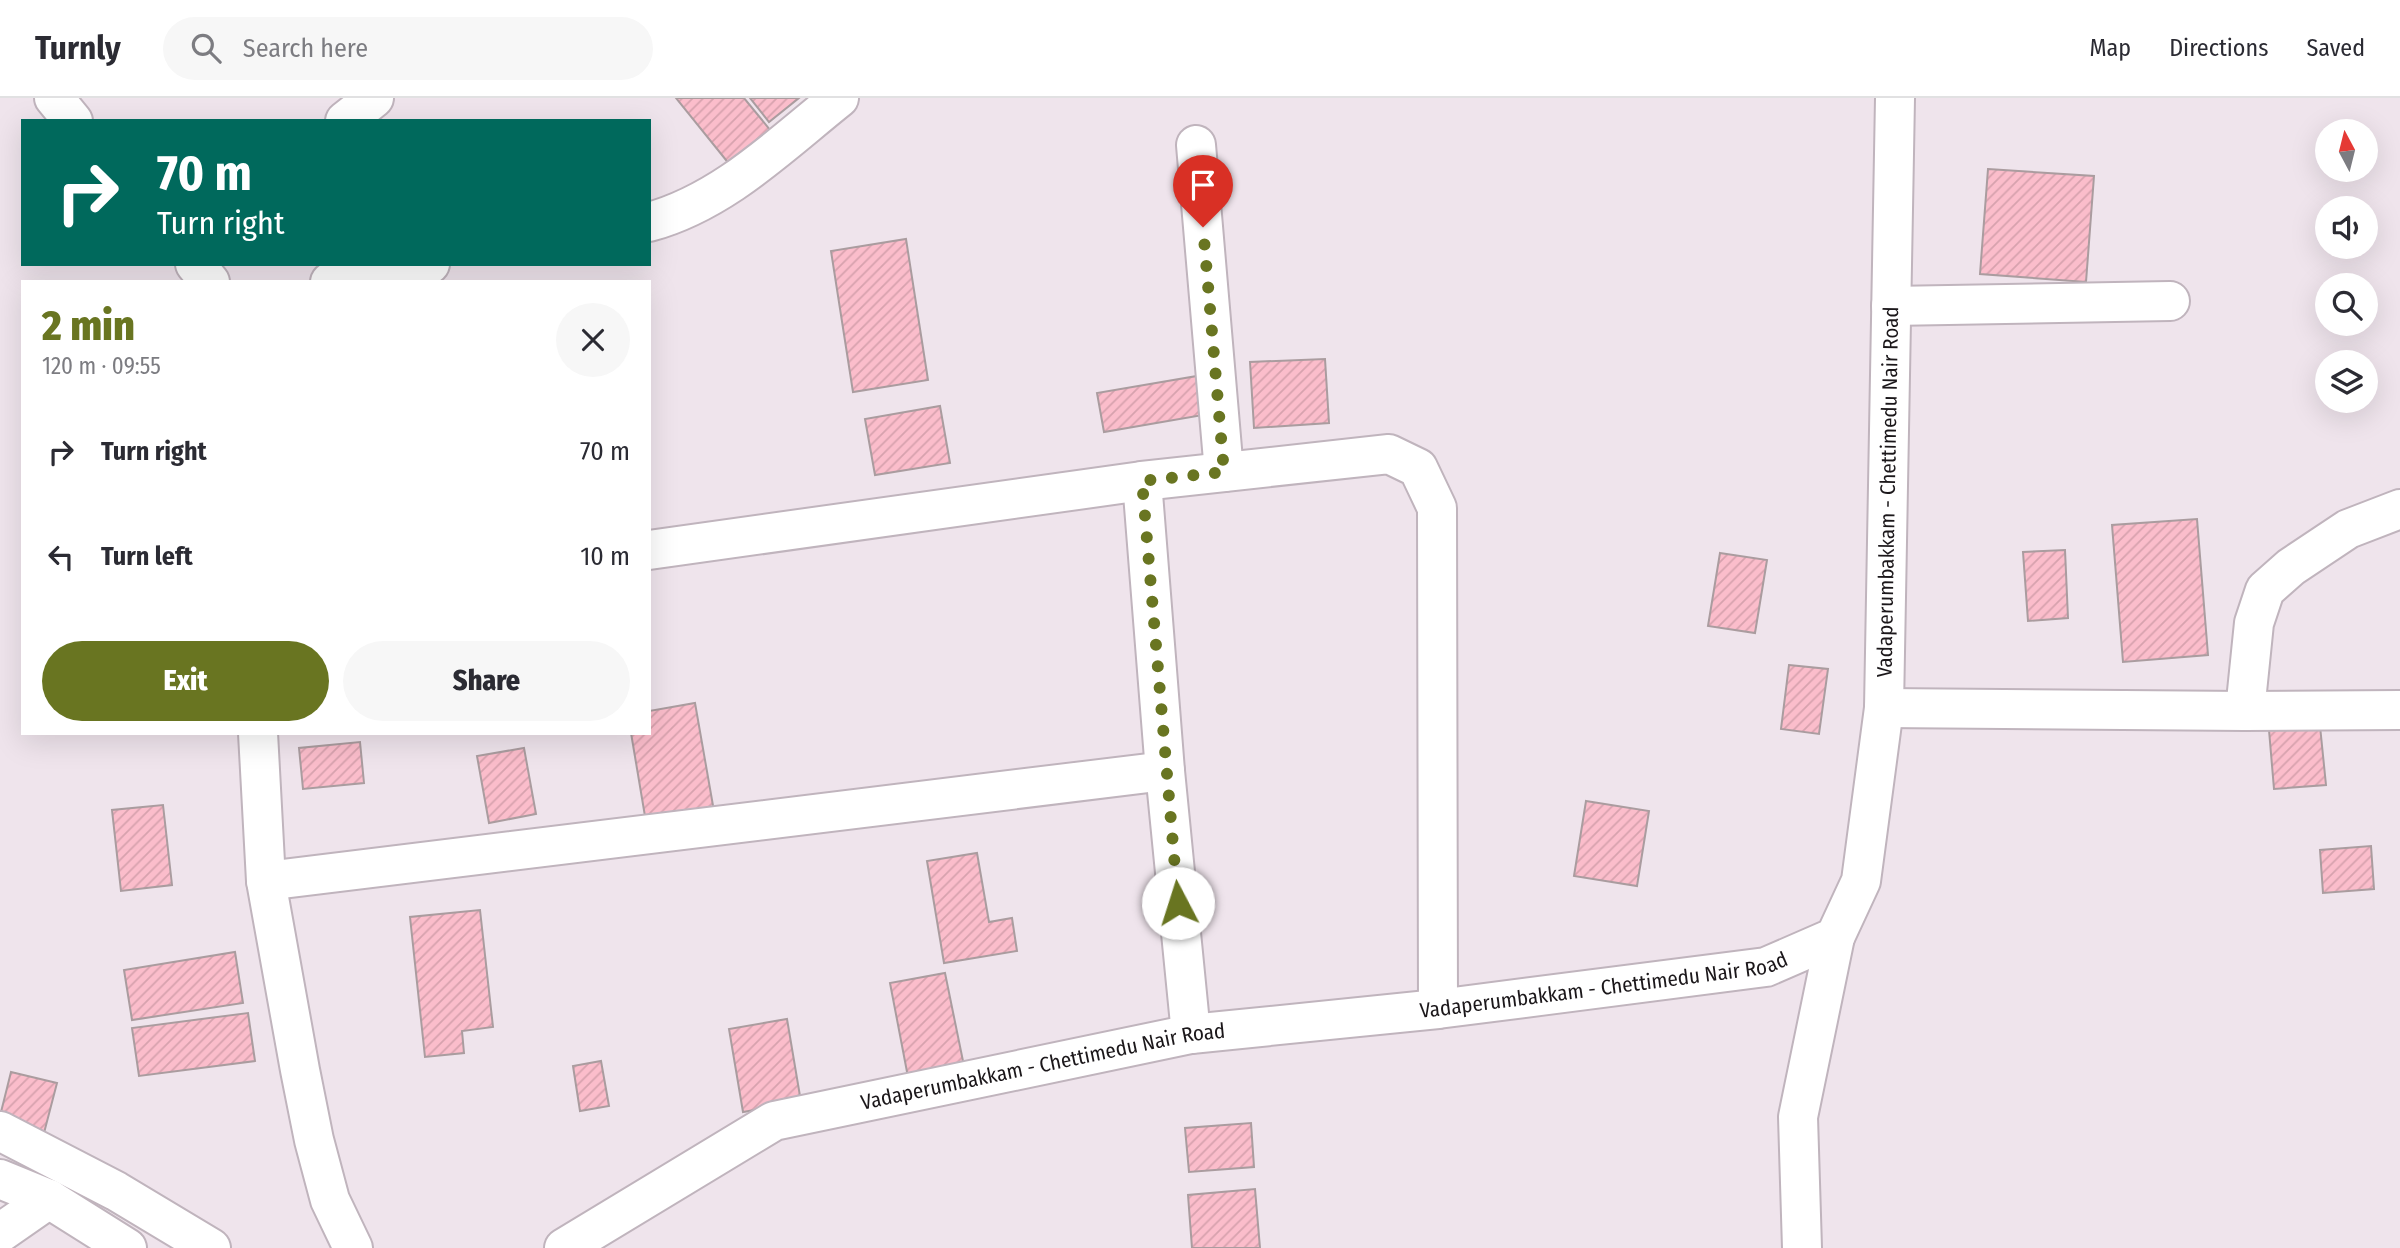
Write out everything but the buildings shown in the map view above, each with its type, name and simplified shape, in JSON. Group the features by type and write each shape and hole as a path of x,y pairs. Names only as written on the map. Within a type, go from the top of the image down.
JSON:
{"street":[{"path":"54,98 71,119"},
{"path":"348,119 374,98"},
{"path":"651,221 676,215 727,187 839,98"},
{"name":"Vadaperumbakkam - Chettimedu Nair Road","path":"564,1248 774,1121 1191,1034 1438,1009 1766,967 1835,937 1861,881 1884,708 1895,98"},
{"path":"1196,145 1224,472"},
{"path":"197,266 208,280"},
{"path":"341,280 419,266"},
{"path":"1891,306 2170,301"},
{"path":"651,550 1142,481 1389,454 1418,468 1437,508 1438,1009"},
{"path":"1142,481 1165,771 1191,1034"},
{"path":"2245,711 2254,623 2265,590 2291,568 2348,529 2400,509"},
{"path":"1884,708 2400,710"},
{"path":"258,735 267,881 314,1140 330,1200 353,1248"},
{"path":"267,881 1165,771"},
{"path":"1802,1248 1798,1117 1835,937"},
{"path":"0,1130 116,1191 211,1248"},
{"path":"0,1179 48,1199 127,1248"},
{"path":"0,1233 48,1199"}],"route":[{"path":"1178,903 1142,481 1224,472 1203,227"}]}
